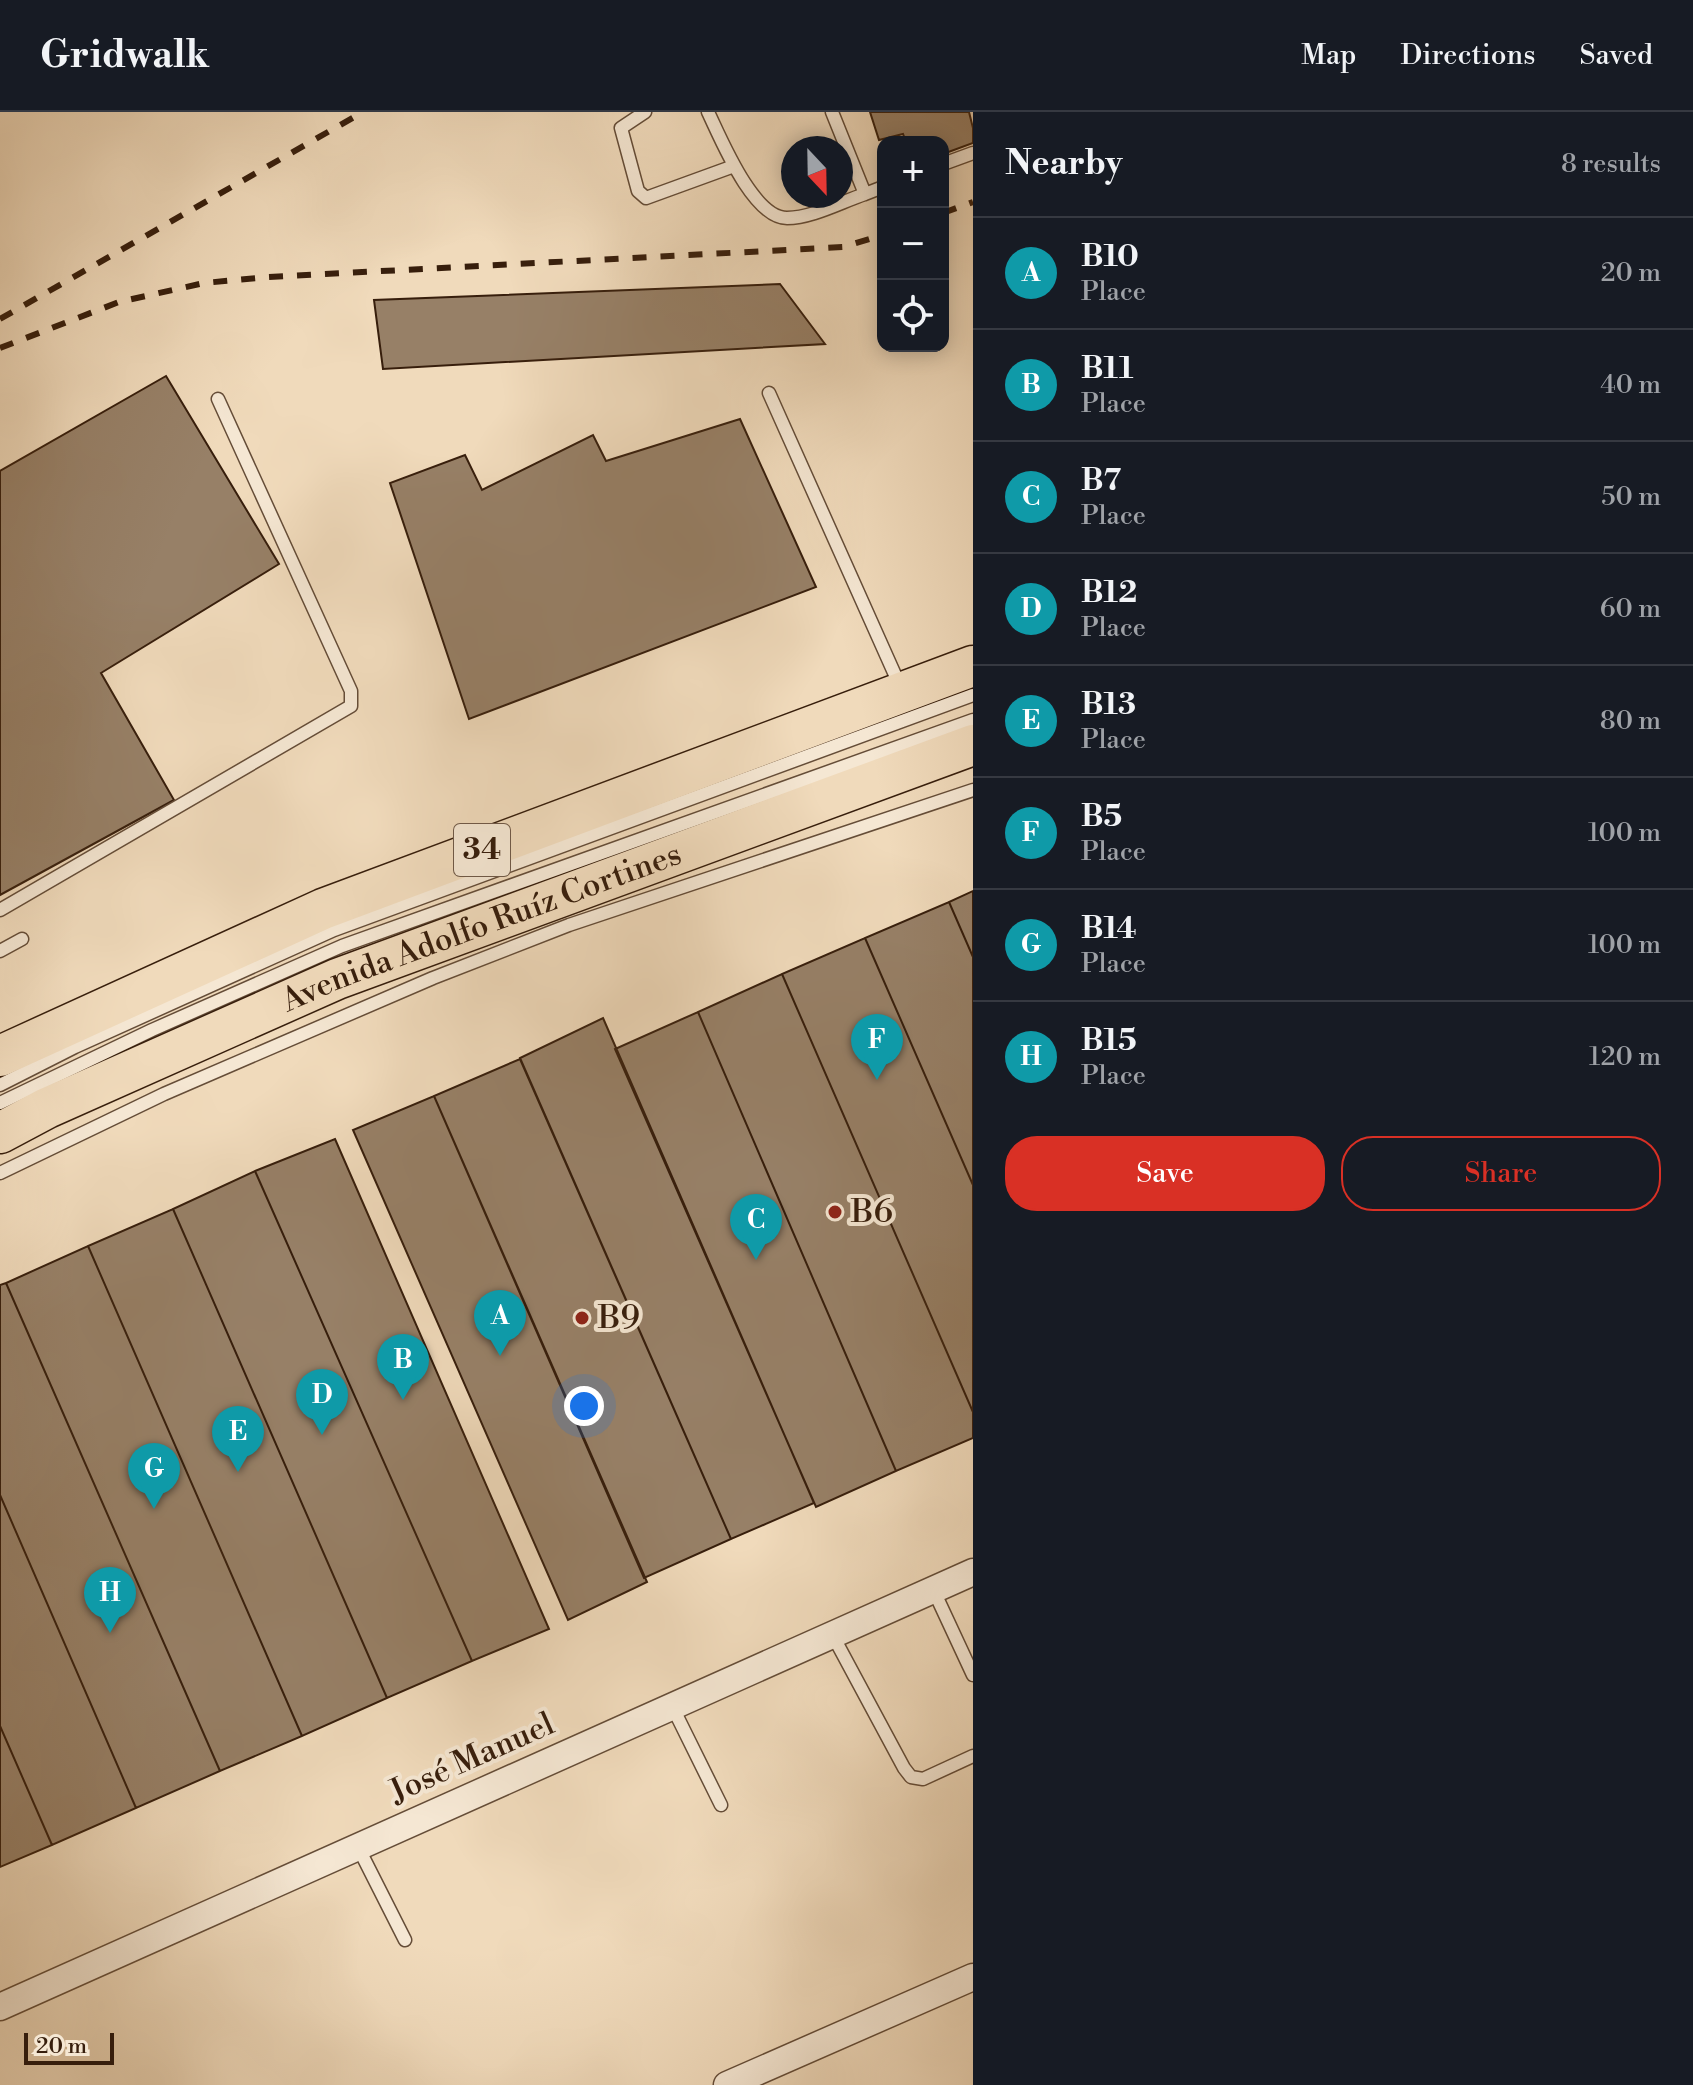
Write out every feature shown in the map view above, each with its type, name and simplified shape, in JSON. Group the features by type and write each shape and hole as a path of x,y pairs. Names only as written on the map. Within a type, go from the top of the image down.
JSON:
{"main road":[{"name":"34","path":"0,1056 323,909 973,666"},
{"name":"Avenida Adolfo Ruíz Cortines","path":"0,1133 47,1108 337,979 973,745"}],"street":[{"name":"José Manuel","path":"0,2007 973,1572"},
{"path":"727,2085 973,1977"}],"lane":[{"path":"645,112 621,128 638,191 646,198 734,166"},
{"path":"708,112 734,166 767,212 777,217 803,216 877,189"},
{"path":"832,112 865,194"},
{"path":"949,162 973,153"},
{"path":"769,393 903,692"},
{"path":"0,910 351,706 351,691 218,399"},
{"path":"0,1085 75,1047 334,930 973,695"},
{"path":"0,1103 152,1030 342,946 973,720"},
{"path":"0,1173 164,1094 447,972 569,925 973,790"},
{"path":"0,951 22,939"},
{"path":"933,1589 973,1675"},
{"path":"832,1634 911,1777 923,1779 973,1756"},
{"path":"672,1706 721,1805"},
{"path":"358,1847 405,1940"}],"building":[{"path":"870,112 969,112 973,128 973,143 949,152 949,136 878,136"},
{"path":"780,284 825,344 383,369 374,300"},
{"path":"166,376 279,564 101,673 174,800 0,895 0,471"},
{"path":"740,419 816,587 469,719 390,483 465,455 482,490 593,435 606,461"},
{"path":"973,891 973,957 949,902"},
{"path":"949,902 973,957 973,1185 865,938"},
{"path":"865,938 973,1185 973,1412 782,974"},
{"name":"B6","path":"782,974 973,1412 973,1438 896,1471 698,1012"},
{"path":"698,1012 896,1471 816,1507 615,1049"},
{"path":"603,1018 814,1503 731,1539 520,1058"},
{"name":"B9","path":"520,1059 731,1539 644,1578 434,1096"},
{"path":"434,1096 647,1582 568,1620 353,1130"},
{"path":"335,1139 549,1629 472,1661 255,1171"},
{"path":"255,1171 472,1661 387,1698 173,1209"},
{"path":"173,1209 387,1698 302,1736 88,1246"},
{"path":"88,1246 302,1736 220,1771 6,1283"},
{"path":"6,1283 220,1771 136,1808 0,1495 0,1285"},
{"path":"0,1495 136,1808 52,1845 0,1726"},
{"path":"0,1726 52,1845 0,1867"}],"railway":[{"path":"0,319 363,112"},
{"path":"949,211 973,202"},
{"path":"0,348 119,302 204,283 843,247 877,237"}],"place":[{"name":"B5","path":"877,1080"},
{"name":"B6","path":"835,1212"},
{"name":"B7","path":"756,1260"},
{"name":"B9","path":"582,1318"},
{"name":"B10","path":"500,1356"},
{"name":"B11","path":"403,1400"},
{"name":"B12","path":"322,1435"},
{"name":"B13","path":"238,1472"},
{"name":"B14","path":"154,1509"},
{"name":"B15","path":"110,1633"}]}
